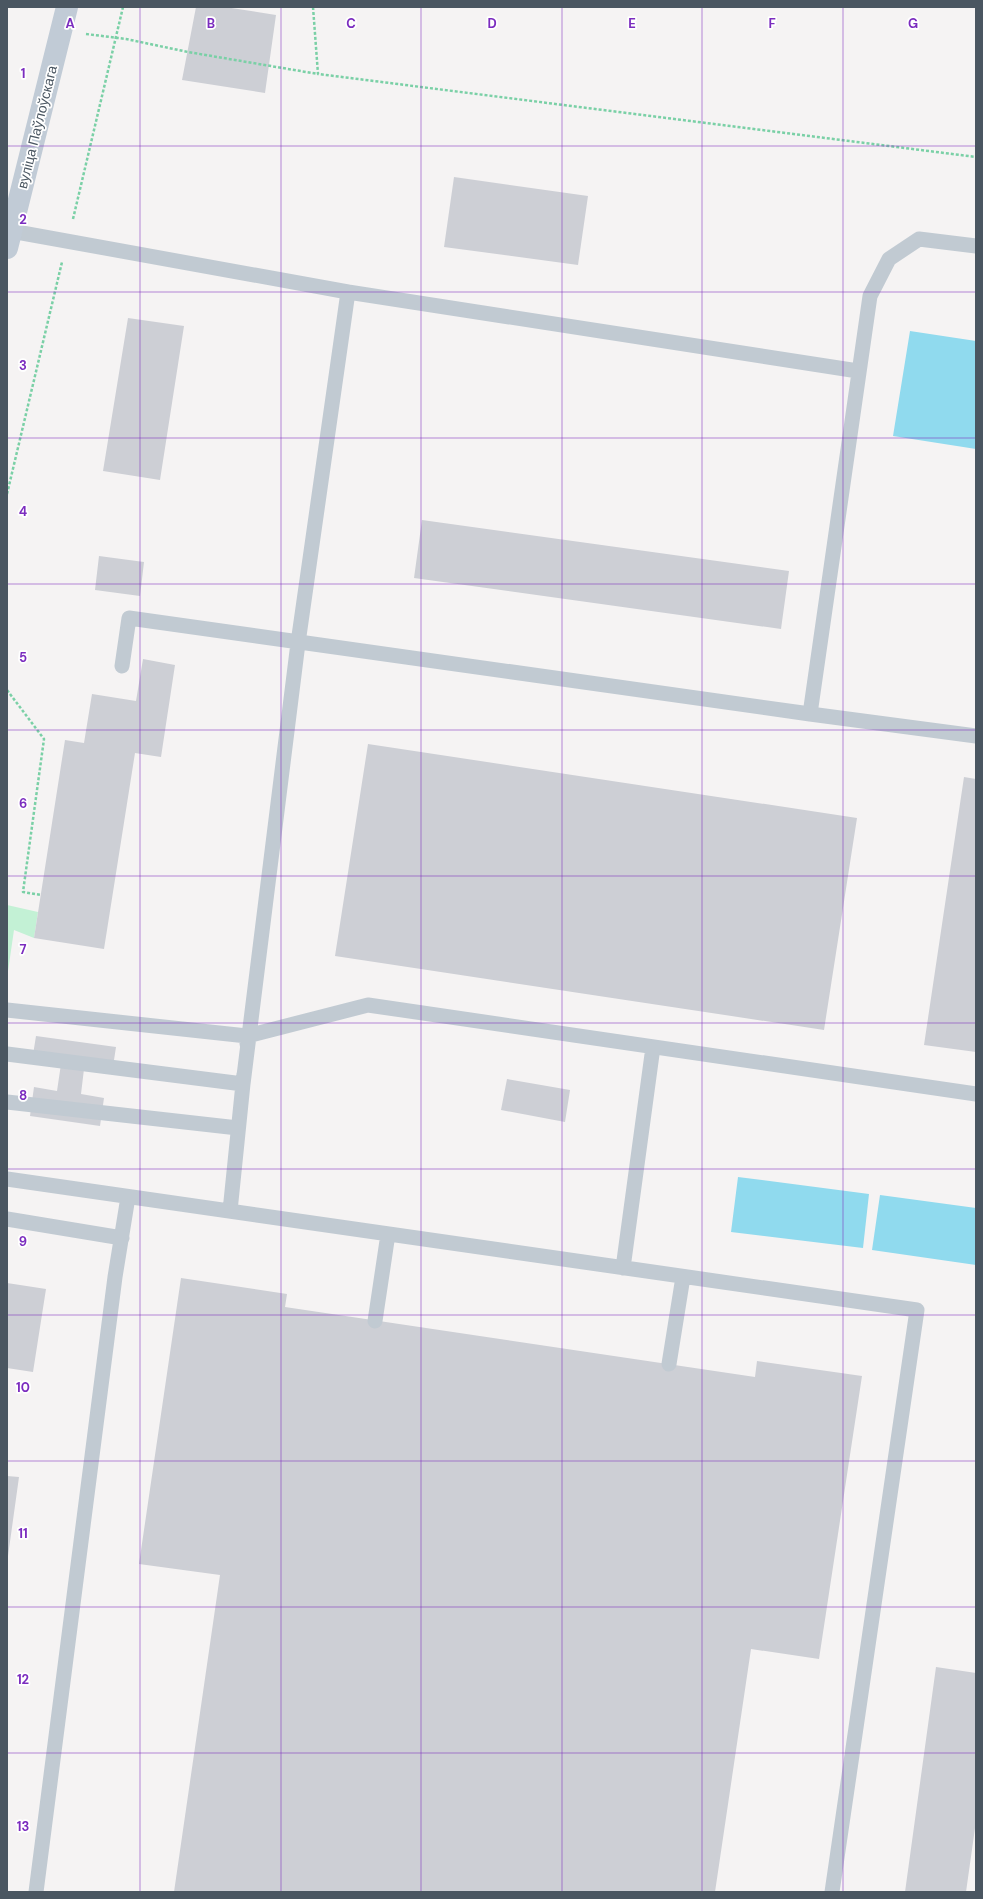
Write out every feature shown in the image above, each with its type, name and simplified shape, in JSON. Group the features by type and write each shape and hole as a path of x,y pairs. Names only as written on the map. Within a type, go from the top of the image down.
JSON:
{"street":[{"name":"вуліца Паўлоўскага","path":"9,239 67,7"}],"lane":[{"path":"9,239 858,371"},
{"path":"810,714 858,371 870,296 889,259 919,240 976,246"},
{"path":"230,1211 247,1036 298,643 348,292"},
{"path":"122,666 129,618 298,643 976,736"},
{"path":"7,1010 247,1036 368,1005 976,1094"},
{"path":"623,1268 653,1047"},
{"path":"7,1054 243,1084"},
{"path":"7,1102 238,1128"},
{"path":"7,1180 917,1310 832,1892"},
{"path":"36,1892 128,1197"},
{"path":"7,1220 122,1238"},
{"path":"375,1321 388,1234"},
{"path":"669,1364 683,1276"}],"path":[{"path":"313,7 318,74"},
{"path":"60,32 126,39 188,52 318,74 976,157"},
{"path":"7,690 44,739 23,892 41,895"}],"green space":[{"path":"7,905 38,912 34,938 14,930 7,978"}],"water":[{"path":"910,331 976,341 976,449 893,436"},
{"path":"738,1177 869,1194 863,1248 731,1232"},
{"path":"880,1195 976,1208 976,1265 872,1250"}],"building":[{"path":"196,7 225,7 276,15 265,93 182,80"},
{"path":"454,177 588,196 578,265 444,247"},
{"path":"128,318 184,326 160,480 103,471"},
{"path":"422,520 789,571 781,629 414,578"},
{"path":"99,556 144,562 140,596 95,590"},
{"path":"143,659 175,665 161,757 135,753 104,949 34,938 65,740 84,743 92,694 136,701"},
{"path":"368,744 857,818 824,1030 335,956"},
{"path":"964,777 976,779 976,1052 924,1045"},
{"path":"36,1036 116,1047 112,1073 84,1069 81,1094 104,1098 100,1126 30,1116 34,1087 57,1091 61,1064 32,1061"},
{"path":"507,1079 570,1090 565,1122 501,1110"},
{"path":"181,1278 287,1294 285,1307 755,1377 757,1361 862,1376 819,1659 751,1649 715,1892 174,1892 220,1575 139,1564"},
{"path":"7,1283 46,1289 33,1372 7,1368"},
{"path":"7,1476 19,1477 8,1556 7,1556"},
{"path":"936,1667 976,1673 976,1821 966,1892 905,1892"}]}
